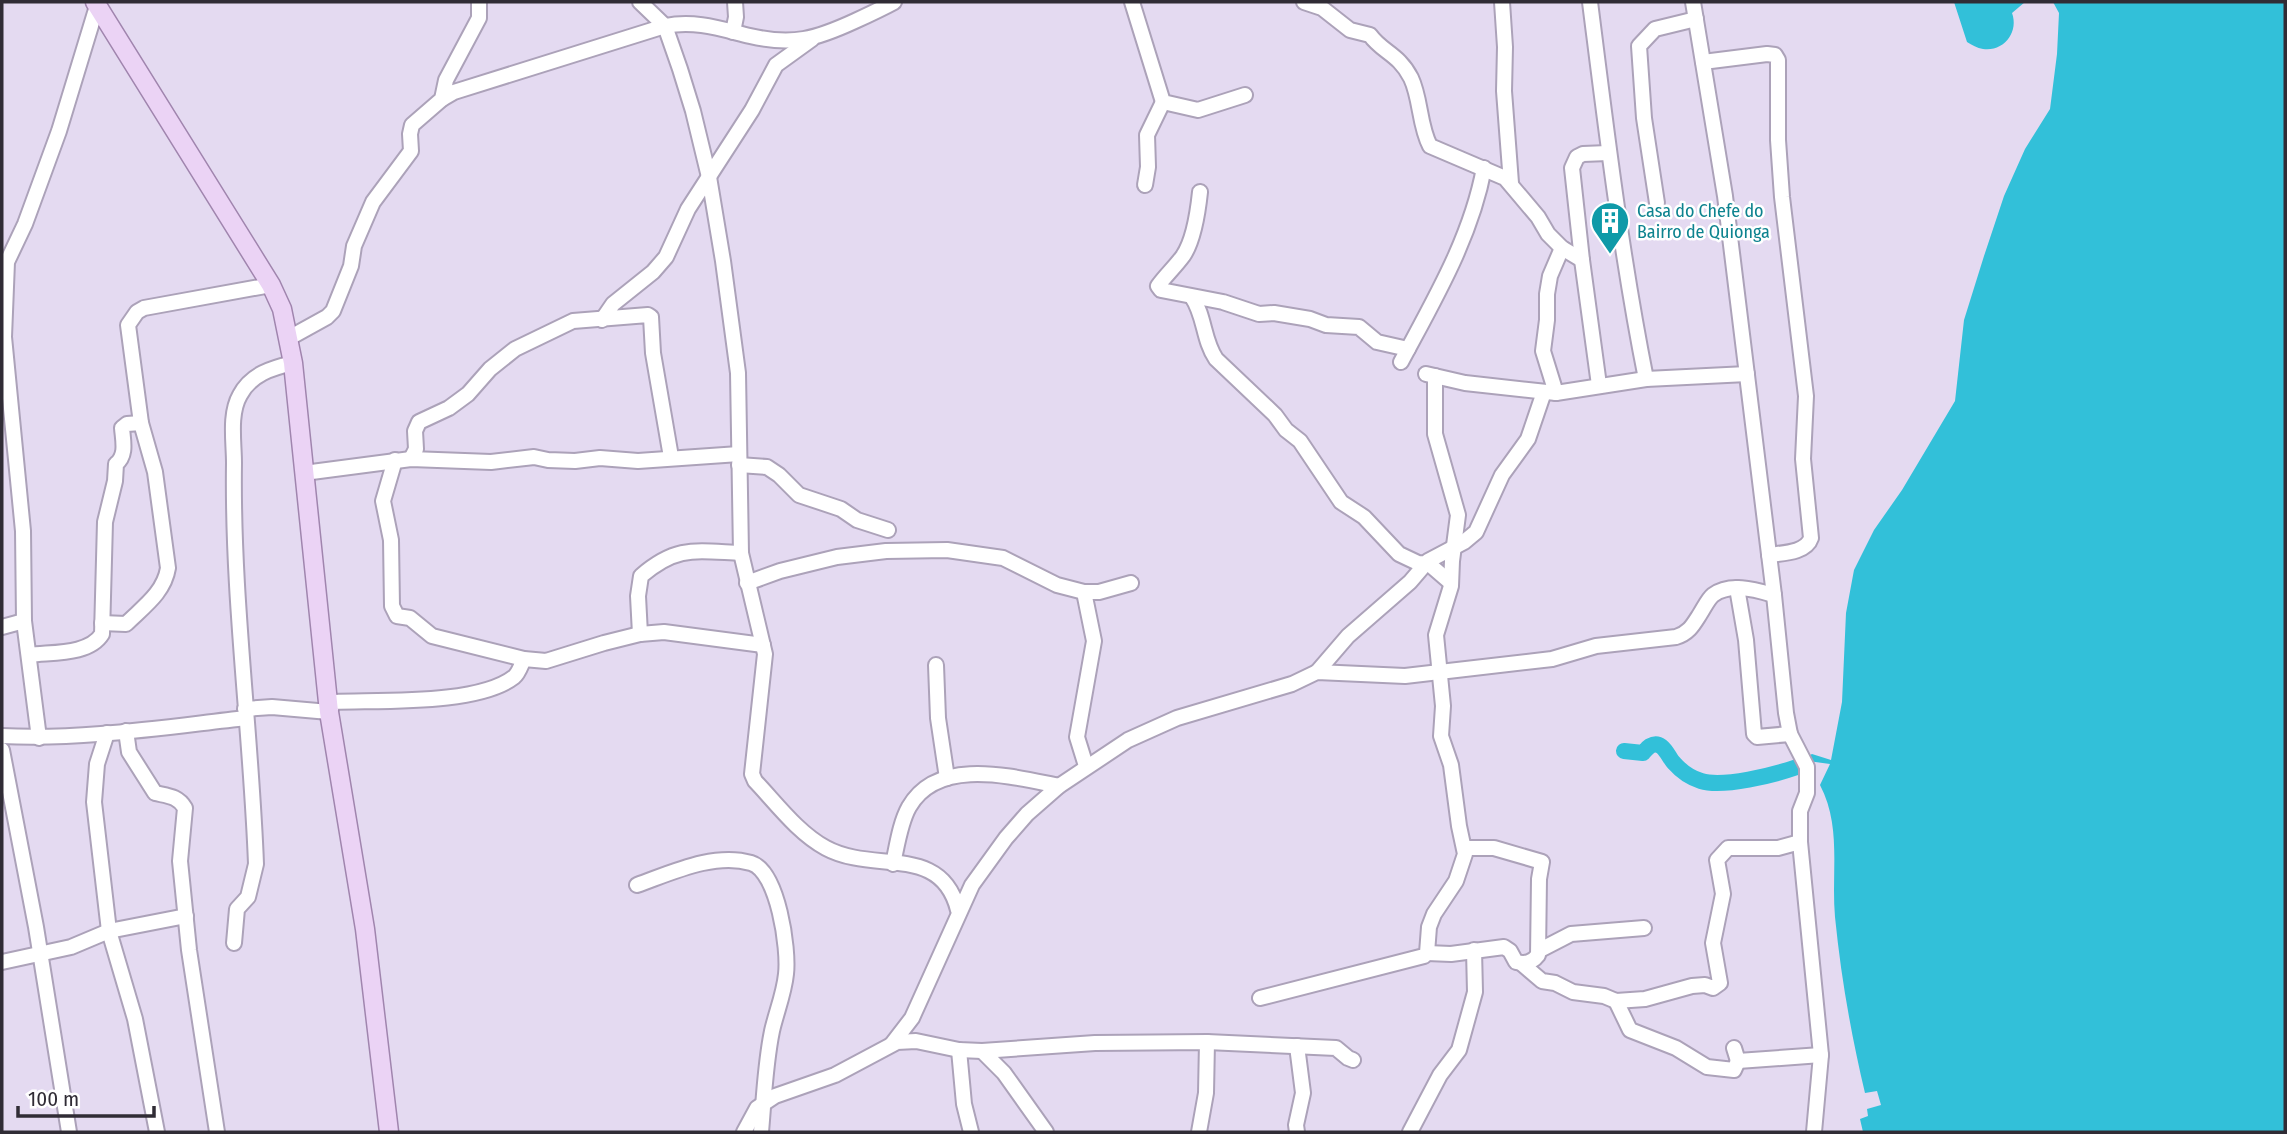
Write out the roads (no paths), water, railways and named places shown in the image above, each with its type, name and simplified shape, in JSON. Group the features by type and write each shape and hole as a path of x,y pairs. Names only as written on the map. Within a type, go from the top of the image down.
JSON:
{"main road":[{"path":"96,4 271,285 282,309 293,363 329,712 363,919 389,1132"}],"street":[{"path":"442,99 446,80 479,18 479,2"},
{"path":"640,2 665,26 693,111 709,177 738,373 741,553 763,645 765,672 752,769 755,781 797,825 828,849 857,858 924,867 937,875 951,889 958,910"},
{"path":"733,32 735,2"},
{"path":"289,338 333,311 351,266 354,246 373,202 411,151 412,125 454,92 679,23 705,24 788,42 836,31 894,2"},
{"path":"1132,2 1163,102 1147,135 1148,167 1144,185"},
{"path":"1304,2 1322,8 1350,30 1370,35 1399,59 1412,80 1425,136 1430,146 1484,168 1511,183 1548,234 1562,248 1581,260"},
{"path":"1502,2 1504,91 1511,183"},
{"path":"1590,2 1608,153 1646,379"},
{"path":"1693,2 1726,196 1786,713 1790,734 1807,767 1807,793 1800,811 1800,842 1821,1055 1814,1132"},
{"path":"39,738 24,621 23,531 4,337 7,262 25,224 60,131 96,4"},
{"path":"1657,203 1644,118 1639,46 1655,29 1696,19"},
{"path":"602,320 613,304 653,272 666,257 688,209 752,110 776,65 813,38"},
{"path":"1703,62 1767,54 1775,55 1778,60 1778,140 1782,197 1806,396 1803,459 1811,538 1808,545 1802,549 1769,555"},
{"path":"1163,102 1198,110 1245,95"},
{"path":"1599,385 1581,260 1573,162 1583,154 1608,153"},
{"path":"1401,362 1461,246 1479,195 1484,168"},
{"path":"1200,192 1196,220 1188,246 1158,286 1161,290 1223,302 1259,314 1274,313 1310,319 1326,325 1359,327 1377,342 1408,349"},
{"path":"892,1044 912,1017 958,910 972,885 1027,814 1086,766 1128,740 1178,718 1292,684 1317,672 1348,636 1410,582 1426,563 1476,532 1502,475 1528,439 1550,392 1543,351 1547,294 1550,276 1562,248"},
{"path":"102,623 126,624 149,605 152,597 166,581 168,568 155,472 141,424 128,325 137,312 144,308 271,285"},
{"path":"1192,297 1203,323 1209,348 1216,359 1300,441 1341,502 1364,517 1399,554 1413,561 1426,563 1451,583"},
{"path":"411,458 416,449 415,431 419,422 446,410 468,394 506,355 573,321 648,316 651,317 653,353 671,457"},
{"path":"234,943 237,909 248,897 256,864 234,509 234,411 240,395 259,374 293,363"},
{"path":"1427,953 1429,927 1463,866 1465,848 1459,826 1451,765 1441,736 1443,706 1436,635 1451,583 1451,561 1458,514 1435,434 1430,375 1465,383 1550,392 1646,379 1747,374"},
{"path":"30,655 92,646 102,634 105,522 116,464 122,458 122,428 127,424 141,424"},
{"path":"304,473 411,458 491,462 534,457 575,461 600,458 638,461 671,457 739,459 767,467 799,495 841,509 857,520 888,530"},
{"path":"396,460 383,501 391,540 392,606 397,616 410,618 432,636 524,659 546,661 640,634 664,632 763,645"},
{"path":"747,583 780,570 837,557 886,551 947,550 1003,558 1058,584 1084,592 1099,592 1131,583"},
{"path":"640,634 638,596 641,576 655,564 685,551 741,553"},
{"path":"1317,672 1405,676 1552,659 1596,646 1676,637 1689,631 1713,595 1737,588 1774,595"},
{"path":"1737,588 1746,640 1749,692 1756,737 1790,734"},
{"path":"1084,592 1094,641 1076,737 1086,766"},
{"path":"2,627 24,621"},
{"path":"2,736 39,738 126,731 272,707 329,712 334,702 445,699 495,688 516,676 524,659"},
{"path":"936,665 938,718 947,778"},
{"path":"126,731 129,752 155,793 175,797 186,808 180,861 217,1132"},
{"path":"107,733 97,764 94,802 109,931 135,1019 157,1132"},
{"path":"2,750 8,818 40,954 69,1132"},
{"path":"893,864 909,807 935,782 982,774 1059,786"},
{"path":"1260,998 1424,956 1427,953 1451,954 1508,948 1513,959 1542,981 1555,983 1568,991 1604,996 1616,1001 1645,999 1692,986 1705,985 1713,988 1720,982 1713,943 1723,894 1717,860 1728,848 1778,848 1800,842"},
{"path":"1465,848 1494,848 1542,862 1539,878 1540,950 1535,960 1521,963"},
{"path":"637,885 675,871 727,860 751,863 762,869 769,879 781,919 786,975 771,1034 761,1132"},
{"path":"2,962 71,947 109,931 186,916"},
{"path":"1540,950 1571,934 1644,928"},
{"path":"1410,1132 1440,1075 1459,1050 1475,992 1474,950"},
{"path":"1616,1001 1630,1030 1676,1048 1713,1068 1734,1070 1736,1055 1821,1055"},
{"path":"744,1132 757,1108 775,1096 835,1075 892,1044 916,1041 959,1050 982,1051 1095,1044 1207,1042 1336,1048 1353,1060"},
{"path":"1199,1132 1206,1093 1207,1042"},
{"path":"1297,1046 1303,1094 1297,1132"},
{"path":"959,1050 964,1104 971,1132"},
{"path":"982,1051 1004,1073 1046,1132"}],"water":[{"path":"1954,2 2025,2 2012,13 2013,27 2008,39 1997,47 1983,49 1967,42"},
{"path":"2053,2 2285,2 2285,1132 1863,1132 1860,1119 1868,1116 1867,1109 1881,1105 1877,1091 1865,1093 1843,983 1835,917 1833,833 1827,801 1820,785 1830,764 1808,761 1796,772 1776,772 1812,754 1831,760 1842,702 1846,613 1854,570 1874,530 1902,490 1955,401 1964,320 1984,256 2004,196 2025,149 2050,109 2059,13"}],"waterway":[{"path":"1624,751 1643,753 1650,746 1658,745 1683,771 1697,780 1710,783 1749,780 1797,767"}],"place":[{"name":"Casa do Chefe do Bairro de Quionga","path":"1610,255"}]}
